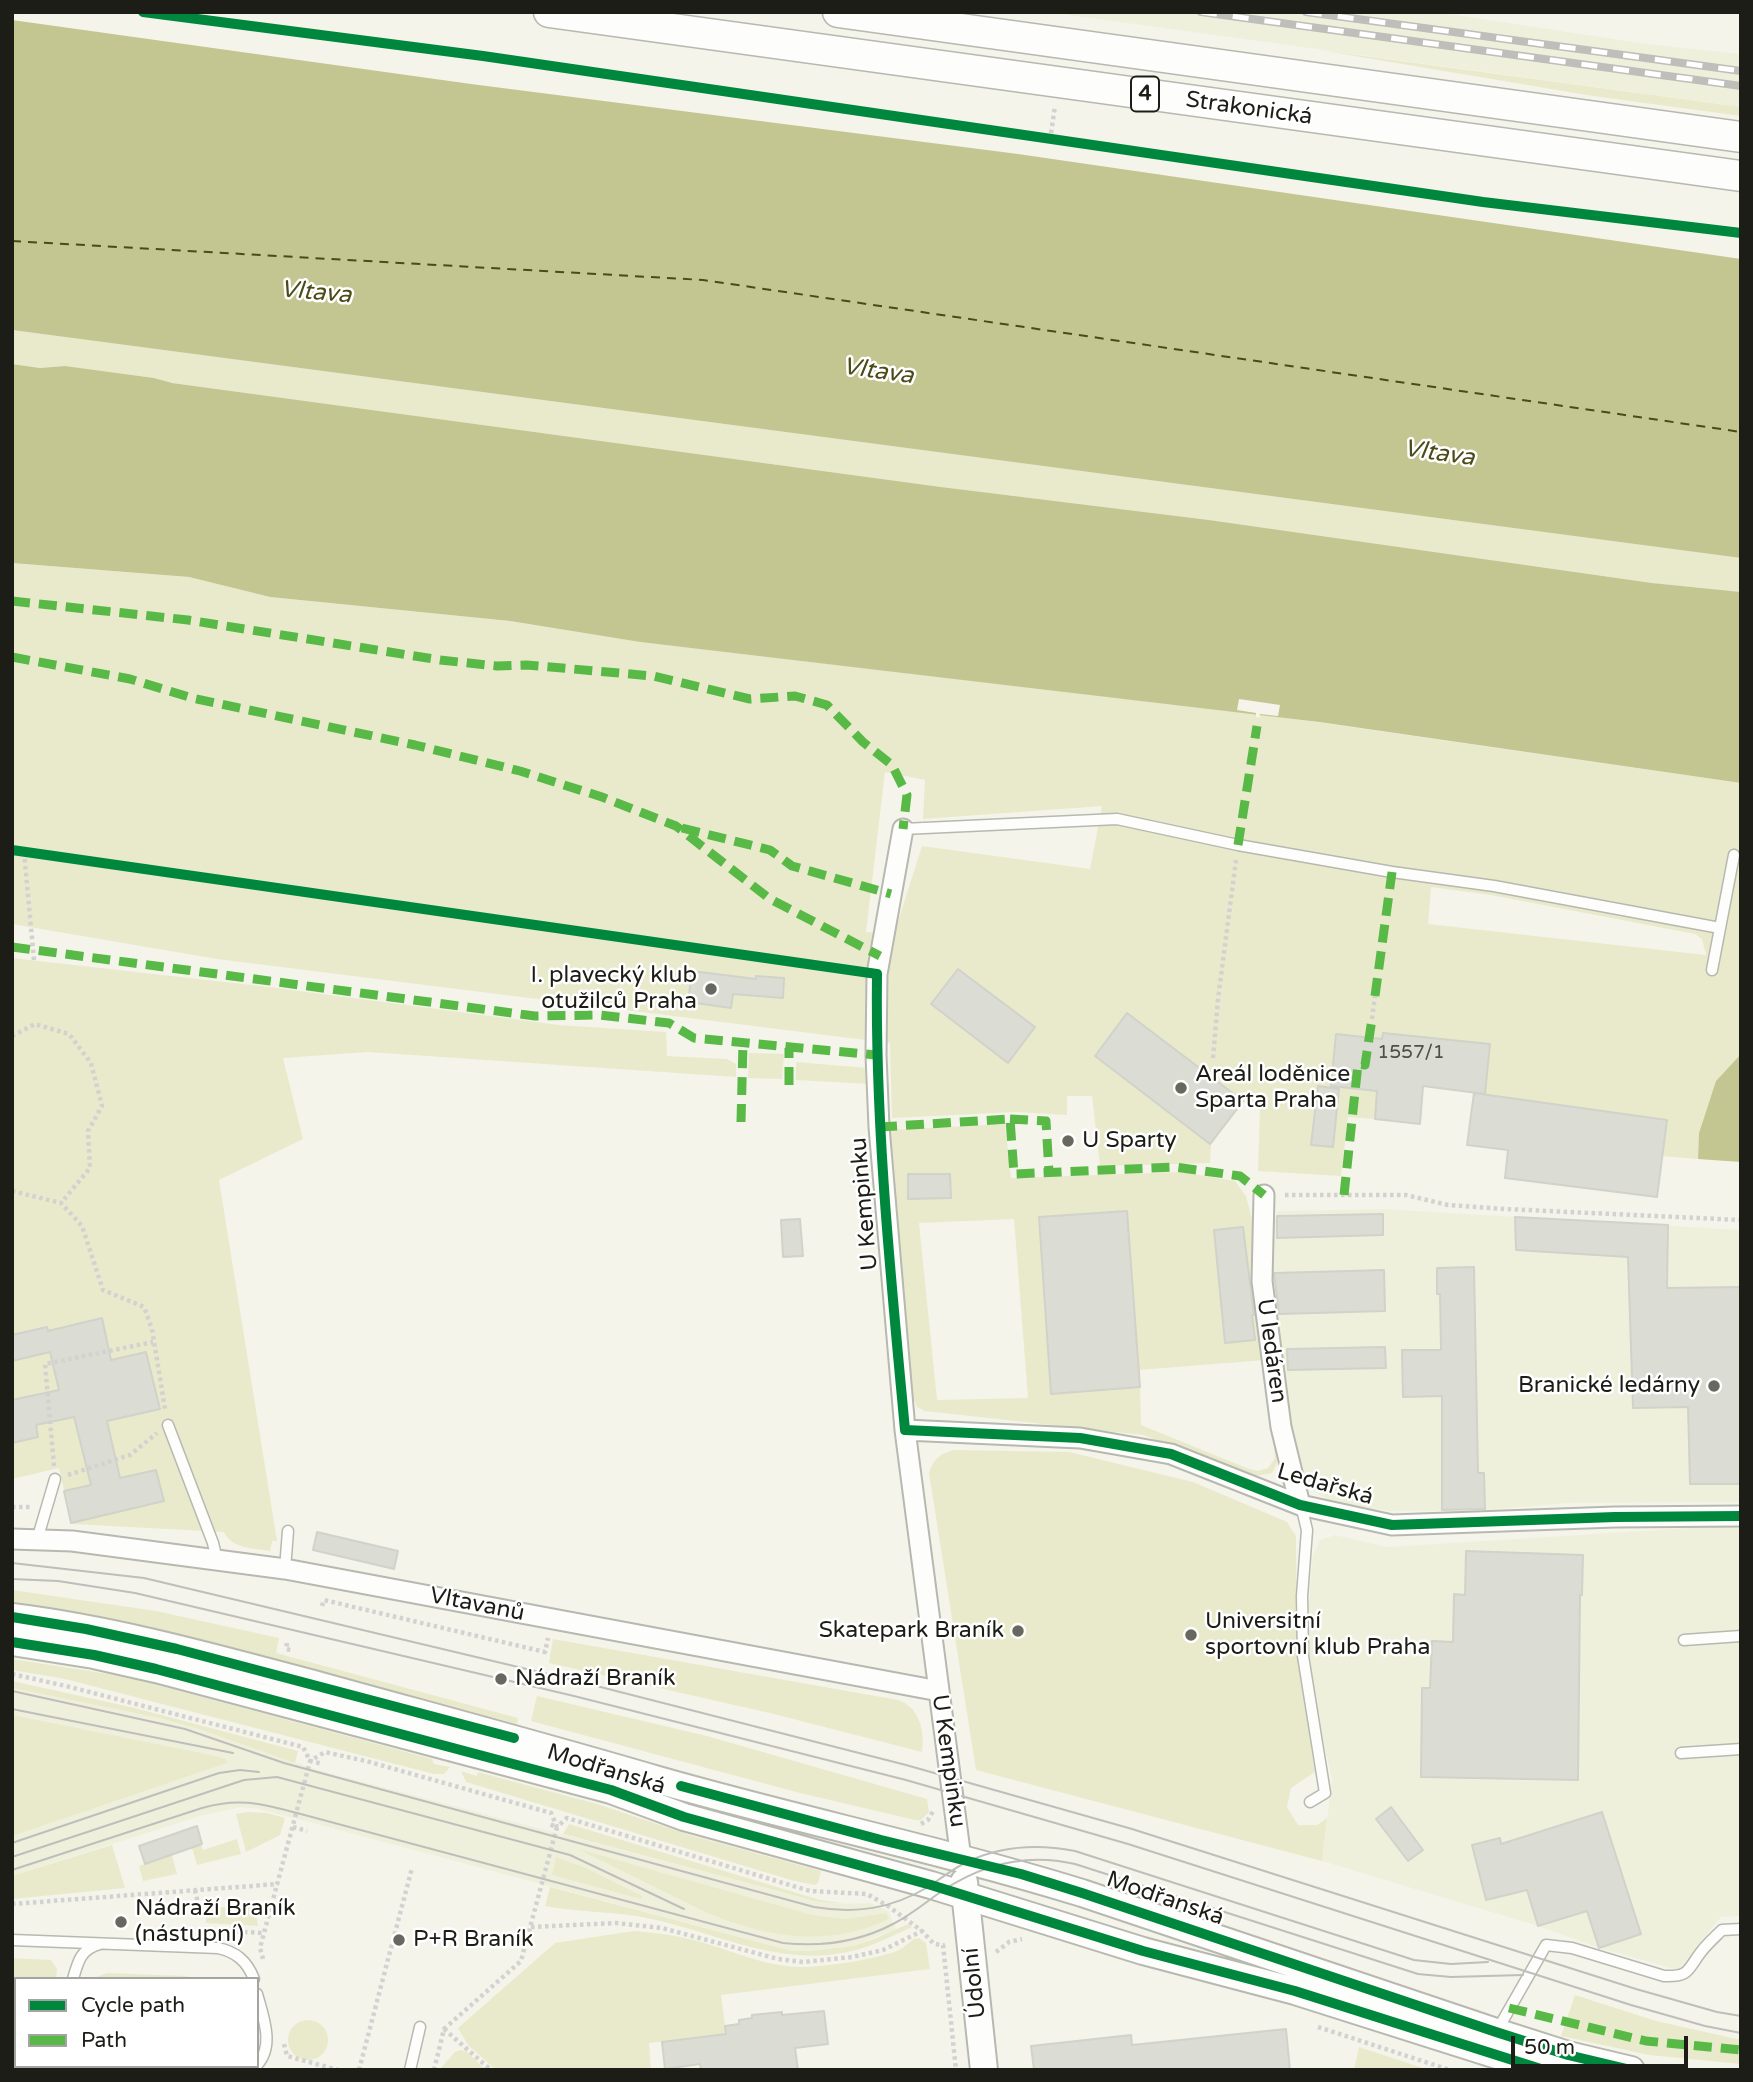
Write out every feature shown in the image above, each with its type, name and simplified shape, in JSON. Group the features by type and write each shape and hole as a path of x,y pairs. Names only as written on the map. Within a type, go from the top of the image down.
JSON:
{"main road":[{"name":"Strakonická","path":"549,12 1741,176"},
{"name":"Strakonická","path":"838,12 1741,138"},
{"name":"Modřanská","path":"12,1616 177,1648 514,1738 681,1786 961,1859 1082,1893 1568,2055 1631,2070"},
{"name":"Modřanská","path":"12,1642 166,1672 611,1790 684,1817 966,1896 1143,1951 1295,1991 1544,2070"},
{"name":"Údolní","path":"961,1859 984,2070"}],"street":[{"name":"U Kempinku","path":"904,829 878,965 876,1055 905,1430 961,1859"},
{"name":"U ledáren","path":"1264,1195 1262,1281 1281,1427 1300,1505"},
{"name":"Ledařská","path":"905,1430 1080,1438 1171,1454 1300,1505 1392,1525 1615,1517 1741,1516"},
{"name":"Vltavanů","path":"12,1539 72,1541 285,1569 939,1691"}],"lane":[{"path":"904,829 1116,819 1238,845 1392,872 1494,886 1720,928"},
{"path":"1712,970 1734,855"},
{"path":"168,1424 217,1560"},
{"path":"37,1540 55,1479"},
{"path":"1300,1505 1307,1530 1302,1596 1303,1656 1325,1793 1310,1802"},
{"path":"285,1569 288,1531"},
{"path":"1684,1640 1741,1636"},
{"path":"514,1738 544,1737 608,1754"},
{"path":"1681,1752 1741,1749"},
{"path":"659,1767 681,1786"},
{"path":"1496,2032 1546,1945 1572,1948 1664,1976 1679,1977 1688,1972 1701,1952 1722,1930 1741,1929"},
{"path":"12,1940 218,1948 240,1957 253,1977"},
{"path":"74,1977 81,1954 94,1945 107,1942"},
{"path":"259,2003 267,2040 265,2054 259,2061"},
{"path":"410,2070 420,2027"}],"path":[{"path":"1050,140 1059,82"},
{"path":"1037,138 1064,142"},
{"path":"1213,1058 1238,845"},
{"path":"34,960 18,851 37,853"},
{"path":"1372,1019 1376,996"},
{"path":"12,1036 35,1024 69,1034 91,1063 102,1106 88,1130 90,1168 61,1203"},
{"path":"12,1191 61,1203 82,1226 103,1290 144,1307 152,1329 168,1424 130,1455 55,1479 45,1364 153,1342"},
{"path":"1264,1195 1406,1195 1448,1205 1741,1220"},
{"path":"322,1606 324,1600 545,1652 549,1631"},
{"path":"12,1674 303,1747 310,1761 260,1948"},
{"path":"310,1761 325,1752 366,1761 551,1812 557,1827"},
{"path":"310,1761 323,1763"},
{"path":"434,2070 444,2029 521,1961 557,1827 567,1818 810,1891 867,1894 888,1906 922,1931 934,1944 943,1945 956,2070"},
{"path":"549,1824 557,1827"},
{"path":"293,1827 307,1831"},
{"path":"359,2070 412,1868"},
{"path":"12,1904 51,1904 278,1884"},
{"path":"195,1890 200,1913"},
{"path":"531,1927 616,1923 662,1928 778,1959 803,1962 852,1957 883,1950 922,1931"},
{"path":"217,1931 264,1933"},
{"path":"444,2029 491,2070"},
{"path":"281,2034 286,2056 338,2070"}],"shaded area":[{"path":"1046,12 1437,12 1647,44 1741,54 1741,107"},
{"path":"1319,50 1741,107 1741,116 1593,96"},
{"path":"12,330 1741,558 1741,592 1652,583 1209,520 941,487 172,383 154,378 65,366 40,368 12,364"},
{"path":"12,563 189,577 270,597 510,621 640,642 1260,714 1741,783 1741,1054 1717,1080 1699,1133 1698,1159 1662,1156 1667,1120 1485,1094 1490,1044 1383,1033 1375,1119 1348,1117 1341,1176 1258,1171 1260,1108 1244,1102 1211,1145 1210,1163 1100,1166 1092,1096 1067,1096 1067,1115 1016,1112 892,1118 890,1043 217,959 12,924","holes":["885,772 925,780 923,819 1102,806 1090,869 922,846 894,934 866,932","1431,887 1491,895 1695,934 1702,939 1706,955 1428,924","958,969 1035,1027 932,1004","692,971 731,1007 688,1002","756,977 784,978 783,998 754,996","1127,1013 1243,1101 1210,1144 1095,1057"]},
{"path":"12,958 269,987 559,1025 666,1032 667,1056 727,1059 736,1064 736,1077 368,1052 283,1058 303,1139 219,1180 277,1541 272,1541 270,1551 238,1545 224,1532 72,1524 59,1468 12,1479"},
{"path":"749,1053 784,1054 782,1079 748,1078"},
{"path":"796,1062 867,1068 868,1084 796,1080"},
{"path":"1005,1124 1011,1178 1181,1172 1235,1181 1246,1196 1252,1219 1265,1360 1138,1370 1126,1211 1039,1217 1051,1393 1140,1387 1141,1425 1258,1471 1268,1468 1275,1458 1266,1366 1278,1455 1272,1473 1256,1476 1143,1435 925,1411 917,1407 911,1393 889,1130","holes":["908,1174 950,1174 951,1198 908,1199","1014,1219 1028,1398 937,1400 919,1223","1243,1228 1255,1339 1225,1342 1214,1231"]},
{"path":"1383,1209 1741,1230 1741,1502 1569,1503 1485,1510 1391,1511 1332,1503 1314,1491 1295,1471 1272,1311 1270,1229 1278,1211"},
{"path":"954,1450 1069,1452 1193,1482 1287,1522 1296,1536 1297,1655 1315,1772 1291,1788 1287,1807 1298,1825 1317,1825 1327,1818 1322,1861 976,1770 929,1473 938,1458"},
{"path":"1741,1527 1741,1916 1721,1917 1678,1970 1322,1861 1332,1779 1307,1651 1313,1555 1320,1540 1335,1535 1388,1547"},
{"path":"12,1590 156,1611 279,1638 276,1653 518,1718 517,1724 171,1633 99,1616 12,1602"},
{"path":"553,1639 898,1700 916,1714 922,1729 922,1752 774,1714 549,1663"},
{"path":"12,1659 128,1677 432,1759 434,1764 450,1767 444,1774 434,1774 65,1679 12,1670"},
{"path":"12,1681 135,1708 298,1751 295,1763 199,1729 159,1718 12,1688"},
{"path":"12,1688 159,1718 321,1771 819,1902 870,1903 888,1911 896,1929 853,1946 792,1951 309,1822 241,1807 200,1816 12,1876"},
{"path":"537,1696 707,1736 927,1799 929,1812 921,1820 915,1820 800,1793 531,1721"},
{"path":"12,1715 211,1755 226,1759 227,1763 12,1836"},
{"path":"461,1771 477,1776 478,1772 597,1804 693,1836 821,1871 818,1883 815,1885 791,1880 466,1782"},
{"path":"267,1813 285,1818 280,1835 246,1852 236,1814"},
{"path":"569,1824 820,1900 847,1904 819,1902 563,1834"},
{"path":"237,1839 241,1854 197,1865 192,1848 201,1845 203,1850"},
{"path":"112,1845 125,1888 12,1899 12,1876"},
{"path":"578,1849 812,1915 846,1919 886,1913 889,1919 843,1934 820,1936 797,1936 751,1928 705,1912"},
{"path":"172,1855 177,1874 143,1881 139,1866"},
{"path":"556,1857 588,1869 642,1896 641,1899 552,1875"},
{"path":"550,1887 792,1951 853,1946 908,1924 912,1927 852,1951 801,1955 751,1947 639,1916 545,1906"},
{"path":"254,1904 258,1926 206,1923 206,1909"},
{"path":"634,1931 682,1937 762,1961 801,1967 880,1956 901,1949 919,1938 926,1943 930,1969 721,1995 726,2034 649,2043 651,2070 496,2070 468,2045 458,2028 555,1943"},
{"path":"12,1958 51,1960 57,1969 56,1977 14,1977 14,1984"},
{"path":"107,1973 190,1977 96,1977"},
{"path":"1575,1995 1656,2021 1741,2040 1741,2064 1649,2055 1561,2036"},
{"path":"308,2020 322,2026 328,2040 322,2054 308,2060 294,2054 288,2040 294,2026"},
{"path":"1359,2047 1429,2070 1354,2070"},
{"path":"460,2050 466,2051 486,2070 439,2070"}],"water":[{"name":"Vltava","path":"12,20 471,84 1018,154 1741,259 1741,558 12,330"},
{"path":"12,364 40,368 65,366 154,378 172,383 941,487 1209,520 1652,583 1741,592 1741,783 1319,722 640,642 510,621 270,597 189,577 12,563"},
{"path":"1741,1054 1741,1162 1698,1159 1699,1133 1716,1081"}],"pier":[{"path":"1239,699 1280,705 1278,716 1260,714 1259,718 1256,713 1237,710"}],"building":[{"path":"958,969 1035,1027 1008,1063 931,1004"},
{"path":"692,971 756,979 756,976 784,978 783,998 733,994 731,1008 688,1002"},
{"path":"1127,1013 1243,1101 1210,1144 1095,1056"},
{"path":"1383,1033 1490,1044 1485,1094 1423,1086 1420,1124 1375,1119 1377,1091 1331,1086 1336,1034 1382,1039"},
{"path":"1318,1086 1339,1089 1333,1147 1311,1145"},
{"path":"1474,1093 1667,1120 1657,1197 1505,1178 1508,1150 1467,1145"},
{"path":"908,1174 950,1174 951,1198 908,1199"},
{"path":"1127,1211 1140,1387 1051,1394 1039,1217"},
{"path":"1383,1214 1383,1235 1277,1238 1277,1216"},
{"path":"1515,1217 1668,1225 1667,1288 1741,1287 1741,1484 1690,1484 1688,1407 1633,1408 1628,1257 1516,1250"},
{"path":"800,1219 803,1256 783,1257 781,1220"},
{"path":"1243,1227 1255,1340 1225,1343 1214,1230"},
{"path":"1474,1267 1478,1473 1484,1473 1485,1509 1442,1510 1442,1396 1403,1397 1402,1350 1441,1350 1437,1268"},
{"path":"1384,1270 1385,1311 1279,1314 1274,1273"},
{"path":"102,1318 111,1360 146,1352 160,1409 107,1421 120,1478 156,1470 164,1501 71,1523 64,1491 91,1485 74,1417 36,1425 38,1437 12,1443 12,1400 59,1390 50,1352 12,1361 12,1335 47,1327 48,1331"},
{"path":"1385,1347 1386,1368 1288,1370 1287,1349"},
{"path":"317,1532 398,1551 394,1569 313,1550"},
{"path":"1466,1551 1583,1555 1580,1595 1578,1780 1421,1777 1422,1688 1430,1688 1432,1641 1453,1642 1454,1594 1465,1595"},
{"path":"1391,1807 1423,1850 1408,1861 1376,1819"},
{"path":"1602,1812 1641,1934 1599,1948 1587,1911 1538,1926 1527,1890 1486,1900 1472,1845 1500,1838 1501,1844"},
{"path":"197,1826 202,1844 145,1864 139,1846"},
{"path":"824,2011 828,2044 795,2048 798,2070 701,2070 700,2064 665,2069 662,2042 726,2034 725,2026 739,2024 739,2020 752,2018 752,2015"},
{"path":"1286,2029 1290,2070 1034,2070 1031,2046 1131,2035 1132,2045"}],"ferry route":[{"path":"12,241 703,280 1741,432"}],"tram line":[{"path":"12,1563 144,1578 577,1681 906,1765 1132,1829 1636,1989 1717,2012 1741,2016"},
{"path":"12,1579 58,1581 135,1593 574,1696 906,1780 1128,1844 1631,2005 1741,2033"},
{"path":"12,1691 185,1729 284,1763 814,1907 859,1910 887,1905 928,1887 959,1866 982,1856 1022,1847 1048,1847 1075,1851 1414,1960 1451,1964 1488,1962"},
{"path":"12,1709 233,1753"},
{"path":"12,1843 219,1773 240,1770 259,1772"},
{"path":"12,1857 244,1780 277,1777 570,1855 684,1909"},
{"path":"12,1870 202,1808 239,1802 297,1813 783,1943 826,1943 867,1935 900,1920 974,1873 1006,1863 1040,1860 1075,1864 1418,1974 1451,1977 1523,1975"}],"railway":[{"path":"1201,12 1741,86"},
{"path":"1306,12 1741,71"}],"marked path":[{"path":"12,601 188,620 440,660 653,676 750,699 795,696 827,705 863,742 892,765 907,795 903,829"},
{"path":"12,657 130,679 192,698 415,745 520,771 602,797 676,826 770,899 880,956"},
{"path":"1238,845 1257,726"},
{"path":"682,828 770,850 792,866 891,894"},
{"path":"1375,996 1392,872"},
{"path":"12,947 535,1016 599,1015 669,1023 694,1038 876,1055"},
{"path":"1344,1195 1358,1064 1365,1065 1372,1019"},
{"path":"741,1122 743,1043"},
{"path":"789,1048 789,1085"},
{"path":"1010,1119 1046,1121 1049,1173"},
{"path":"879,1127 1010,1119 1014,1174 1175,1167 1240,1176 1264,1195"},
{"path":"1509,2008 1646,2041 1741,2050"}],"cycle path":[{"path":"143,12 483,56 1483,202 1741,233"},
{"path":"12,850 877,974 881,1145 905,1430 1080,1438 1171,1454 1300,1505 1392,1525 1615,1517 1741,1516"},
{"path":"12,1617 86,1629 177,1649 514,1738"},
{"path":"12,1642 94,1655 156,1669 611,1790 684,1817 931,1885 1143,1951 1295,1991 1544,2070"},
{"path":"681,1786 881,1840 1021,1874 1496,2032 1568,2055 1631,2070"}],"place":[{"name":"I. plavecký klub otužilců Praha","path":"711,989"},
{"name":"Areál loděnice Sparta Praha","path":"1181,1088"},
{"name":"U Sparty","path":"1068,1141"},
{"name":"Branické ledárny","path":"1714,1386"},
{"name":"Skatepark Braník","path":"1018,1631"},
{"name":"Universitní sportovní klub Praha","path":"1191,1635"},
{"name":"Nádraží Braník","path":"501,1679"},
{"name":"Nádraží Braník (nástupní)","path":"121,1922"},
{"name":"P+R Braník","path":"399,1940"}]}
